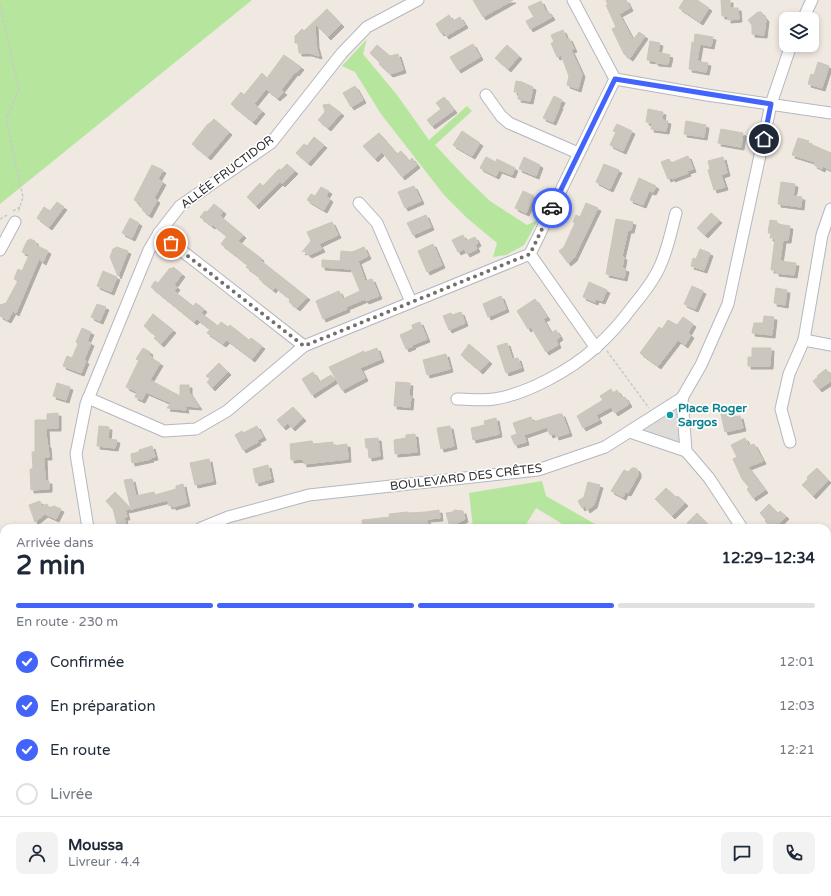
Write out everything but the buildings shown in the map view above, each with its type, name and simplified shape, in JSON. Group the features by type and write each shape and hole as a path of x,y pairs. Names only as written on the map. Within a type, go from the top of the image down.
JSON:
{"street":[{"name":"ALLÉE FRUCTIDOR","path":"87,524 76,454 88,398 149,250 159,233 180,206 271,143 342,53 367,27 418,0"},
{"path":"573,0 615,79"},
{"path":"806,12 812,0"},
{"name":"BOULEVARD DES CRÊTES","path":"211,524 228,517 309,495 538,470 605,447 682,398 701,365 728,304 771,104 789,52"},
{"path":"615,79 831,113"},
{"path":"88,398 164,431 196,429 227,411 304,346 530,254 578,152 615,79"},
{"path":"486,95 501,116 509,123 578,152"},
{"path":"359,203 377,223 411,302"},
{"path":"790,442 781,409 789,374 804,340 822,235 831,209"},
{"path":"457,400 493,399 518,393 542,382 574,364 598,345 619,324 644,294 660,266 667,248 676,213"},
{"path":"0,250 15,222"},
{"path":"159,233 304,346"},
{"path":"530,254 598,345"},
{"path":"804,340 831,345"},
{"path":"682,398 686,451"},
{"path":"630,432 686,451 709,478 739,524"}],"path":[{"path":"0,5 19,90 6,119 23,197 15,222"},
{"path":"598,345 654,416"}],"green space":[{"path":"0,0 252,0 0,204"},
{"path":"367,39 363,54 397,95 429,140 467,106 472,111 435,145 490,201 527,225 538,220 524,245 506,255 493,257 497,243 467,218 444,195 381,114 355,72 342,66"},
{"path":"542,481 546,496 595,524 562,524 536,508 526,524 473,524 469,493"}],"shaded area":[{"name":"Place Roger Sargos","path":"676,404 681,405 682,446 643,429"}],"way so far":[{"path":"171,243 304,346 530,254 552,208"}],"place":[{"name":"Place Roger Sargos","path":"670,415"}],"route":[{"path":"552,208 578,152 615,79 771,104 764,139"}]}
